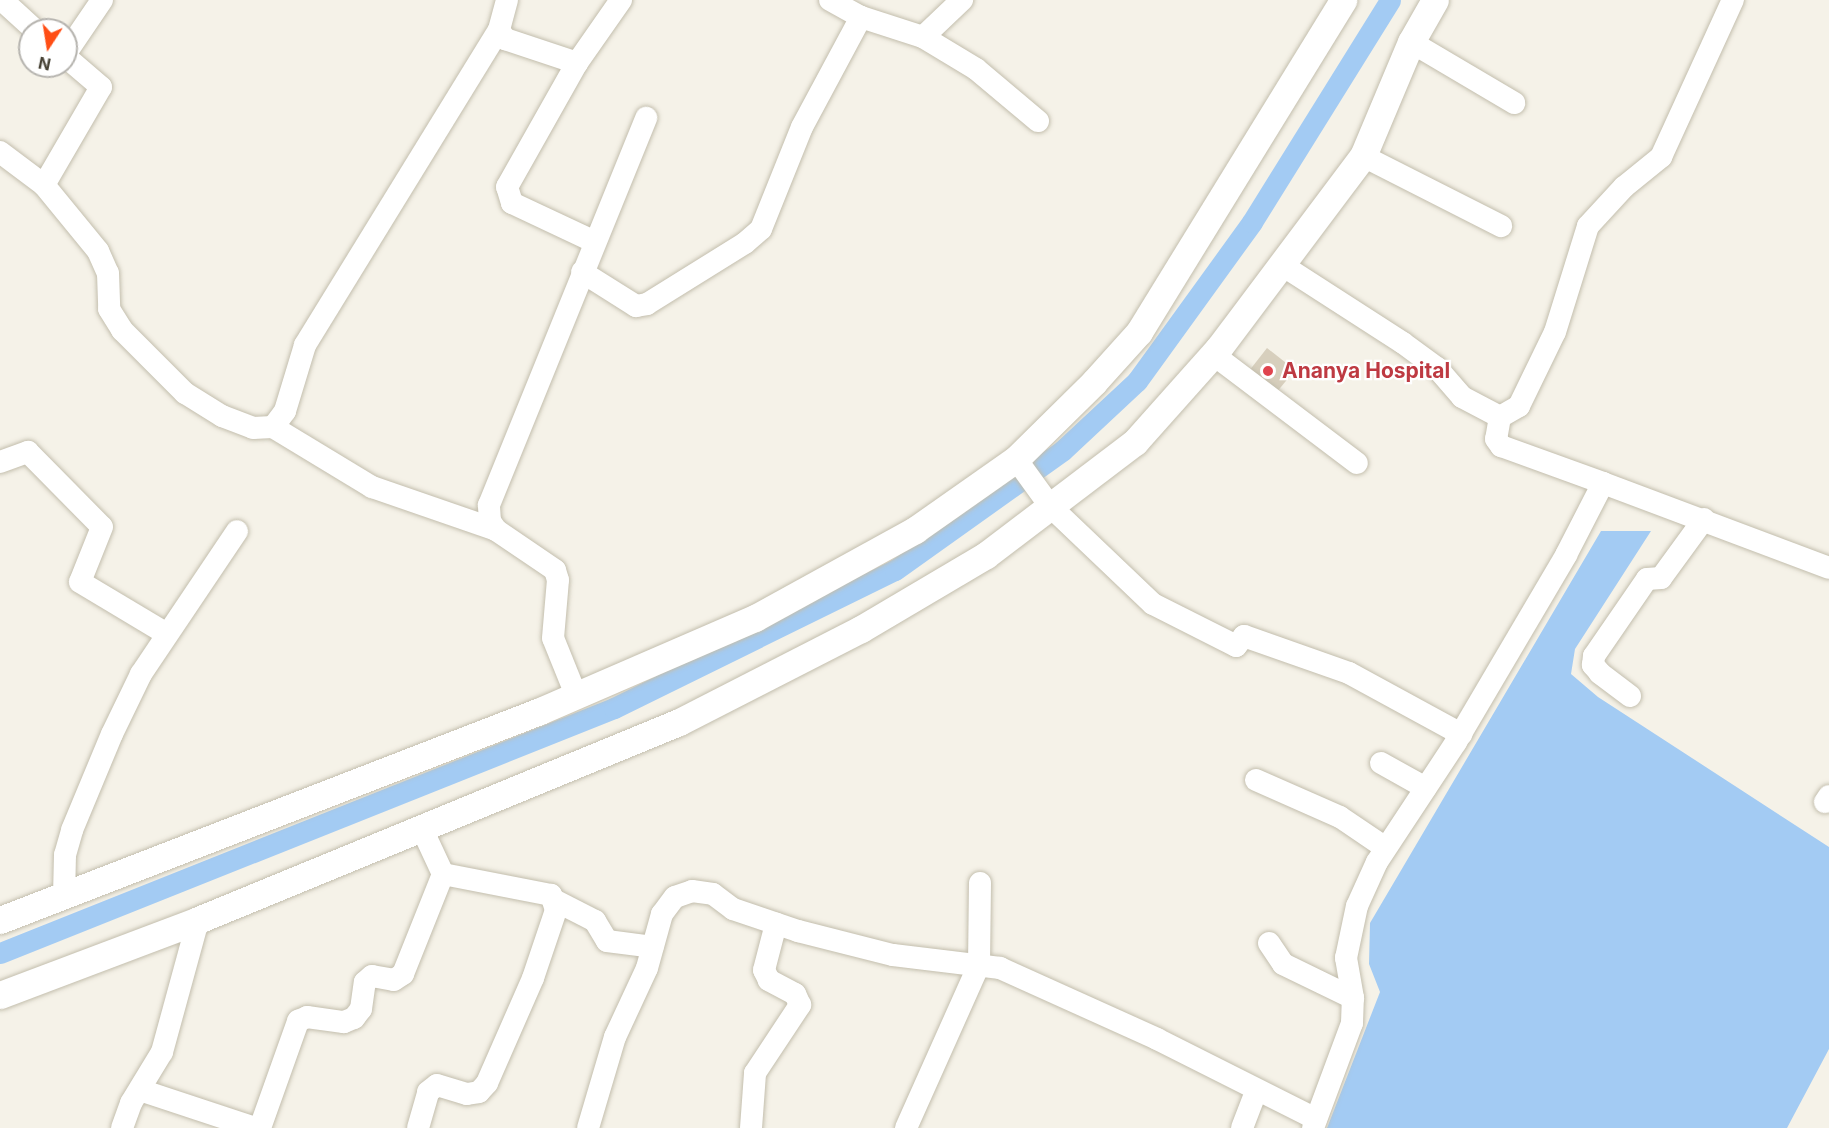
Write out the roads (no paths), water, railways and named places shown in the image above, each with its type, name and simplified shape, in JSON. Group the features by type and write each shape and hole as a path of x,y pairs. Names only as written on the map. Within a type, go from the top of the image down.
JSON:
{"street":[{"path":"2,0 22,18"},
{"path":"78,37 102,0"},
{"path":"273,427 285,411 305,345 499,30 507,0"},
{"path":"595,242 512,203 507,196 510,180 577,63 621,0"},
{"path":"830,0 861,16 923,37 976,69 1038,121"},
{"path":"923,37 962,0"},
{"path":"0,921 576,695 755,618 915,530 1018,463 1139,332 1343,0"},
{"path":"0,995 198,920 680,722 771,676 986,555 1045,500 1135,442 1214,354 1364,156 1411,42 1435,0"},
{"path":"1733,0 1661,157 1624,187 1588,226 1555,332 1519,406 1500,417 1496,439 1501,446 1829,567"},
{"path":"582,272 636,306 647,304 745,243 761,229 802,127 861,16"},
{"path":"499,30 505,39 577,63"},
{"path":"1411,42 1514,103"},
{"path":"44,185 101,87 78,66"},
{"path":"496,530 490,521 489,505 498,477 646,118"},
{"path":"0,152 44,185 104,261 109,309 122,330 185,393 222,416 253,428 273,427 372,487 496,530 555,570 558,580 553,639 576,695"},
{"path":"1364,156 1501,226"},
{"path":"1282,265 1437,368 1462,397 1500,417"},
{"path":"1214,354 1357,463"},
{"path":"0,462 28,452 102,527 80,582 167,634"},
{"path":"1018,463 1045,500 1153,603 1236,646 1244,636 1349,673 1461,734"},
{"path":"588,1128 615,1037 647,968 662,914 675,897 692,891 713,894 733,909 776,924 893,955 1000,968 1157,1039 1315,1124 1352,1023 1353,998 1346,958 1357,906 1386,848 1461,734 1566,555 1603,483"},
{"path":"1630,696 1599,673 1593,665 1594,656 1647,579 1661,578 1704,519"},
{"path":"64,896 65,855 84,796 141,674 237,531"},
{"path":"1381,763 1426,788"},
{"path":"1256,780 1340,817 1386,848"},
{"path":"260,1128 297,1021 307,1017 344,1022 354,1018 361,1009 365,982 372,976 394,980 403,974 442,874 422,829"},
{"path":"442,874 551,895 556,901 595,921 607,941 653,946"},
{"path":"906,1128 979,965 980,883"},
{"path":"418,1128 429,1092 437,1085 467,1094 479,1092 487,1083 533,978 556,901"},
{"path":"122,1128 162,1052 198,920"},
{"path":"752,1128 755,1073 800,1005 795,994 769,980 764,970 776,924"},
{"path":"1269,943 1282,964 1353,998"},
{"path":"140,1090 255,1128"},
{"path":"1242,1128 1256,1092"}],"water":[{"path":"1601,531 1651,531 1575,649 1571,674 1598,697 1829,847 1829,1049 1787,1128 1327,1128 1380,992 1369,964 1370,923"}],"waterway":[{"path":"0,953 614,708 895,570 1063,450 1137,381 1252,222 1390,0"}],"place":[{"name":"Ananya Hospital","path":"1268,371"}]}
